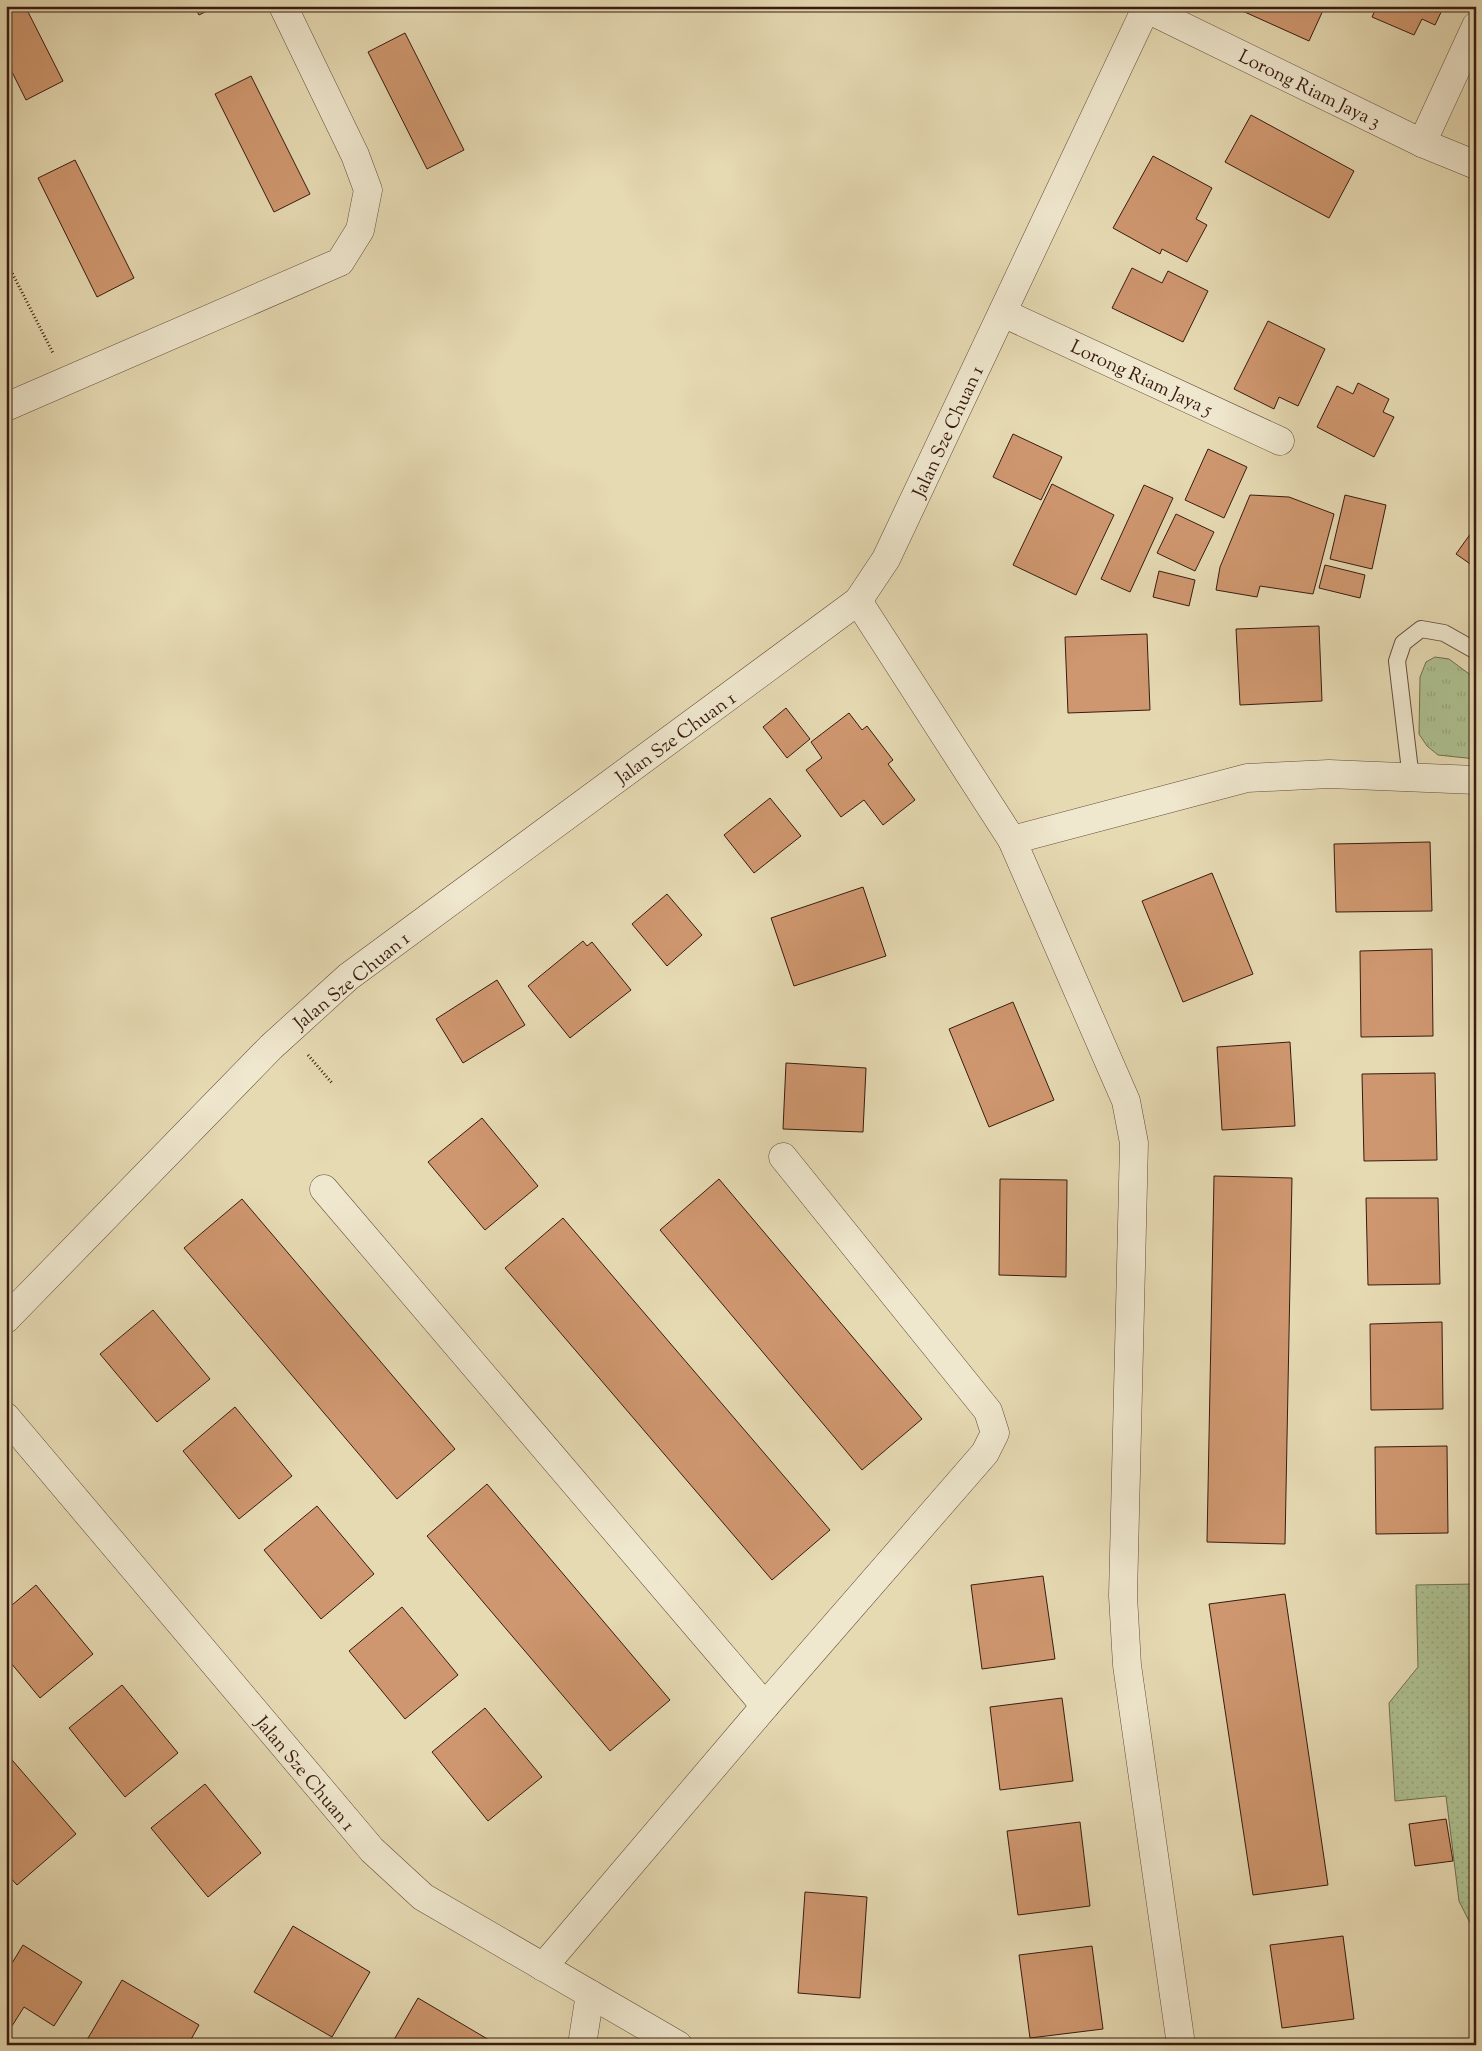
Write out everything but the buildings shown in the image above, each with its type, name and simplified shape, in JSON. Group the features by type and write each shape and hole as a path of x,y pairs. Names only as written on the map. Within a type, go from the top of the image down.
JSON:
{"street":[{"path":"6,407 340,262 360,230 368,190 355,155 283,6"},
{"name":"Lorong Riam Jaya 3","path":"1146,7 1422,143 1476,165"},
{"name":"Jalan Sze Chuan 1","path":"6,1319 271,1047 348,977 858,600 886,558 1146,7"},
{"path":"1422,143 1476,26"},
{"name":"Lorong Riam Jaya 5","path":"1003,313 1280,441"},
{"path":"858,600 1012,840 1126,1101 1134,1143 1123,1596 1127,1665 1181,2045"},
{"path":"1012,840 1247,778 1329,774 1411,779 1476,780"},
{"path":"543,1967 765,1706 985,1453 995,1433 988,1411 783,1157"},
{"path":"324,1190 765,1706"},
{"name":"Jalan Sze Chuan 1","path":"6,1417 372,1850 423,1897 678,2045"},
{"path":"582,2045 590,1994"}],"lane":[{"path":"1411,779 1397,661 1403,642 1421,629 1444,633 1476,651"}],"path":[{"path":"6,260 67,381"}],"green space":[{"path":"1435,657 1449,659 1476,679 1476,759 1438,755 1427,746 1419,734 1420,677 1426,662"},
{"path":"1476,1584 1476,1935 1459,1901 1446,1796 1395,1801 1389,1703 1418,1667 1416,1585"}]}
